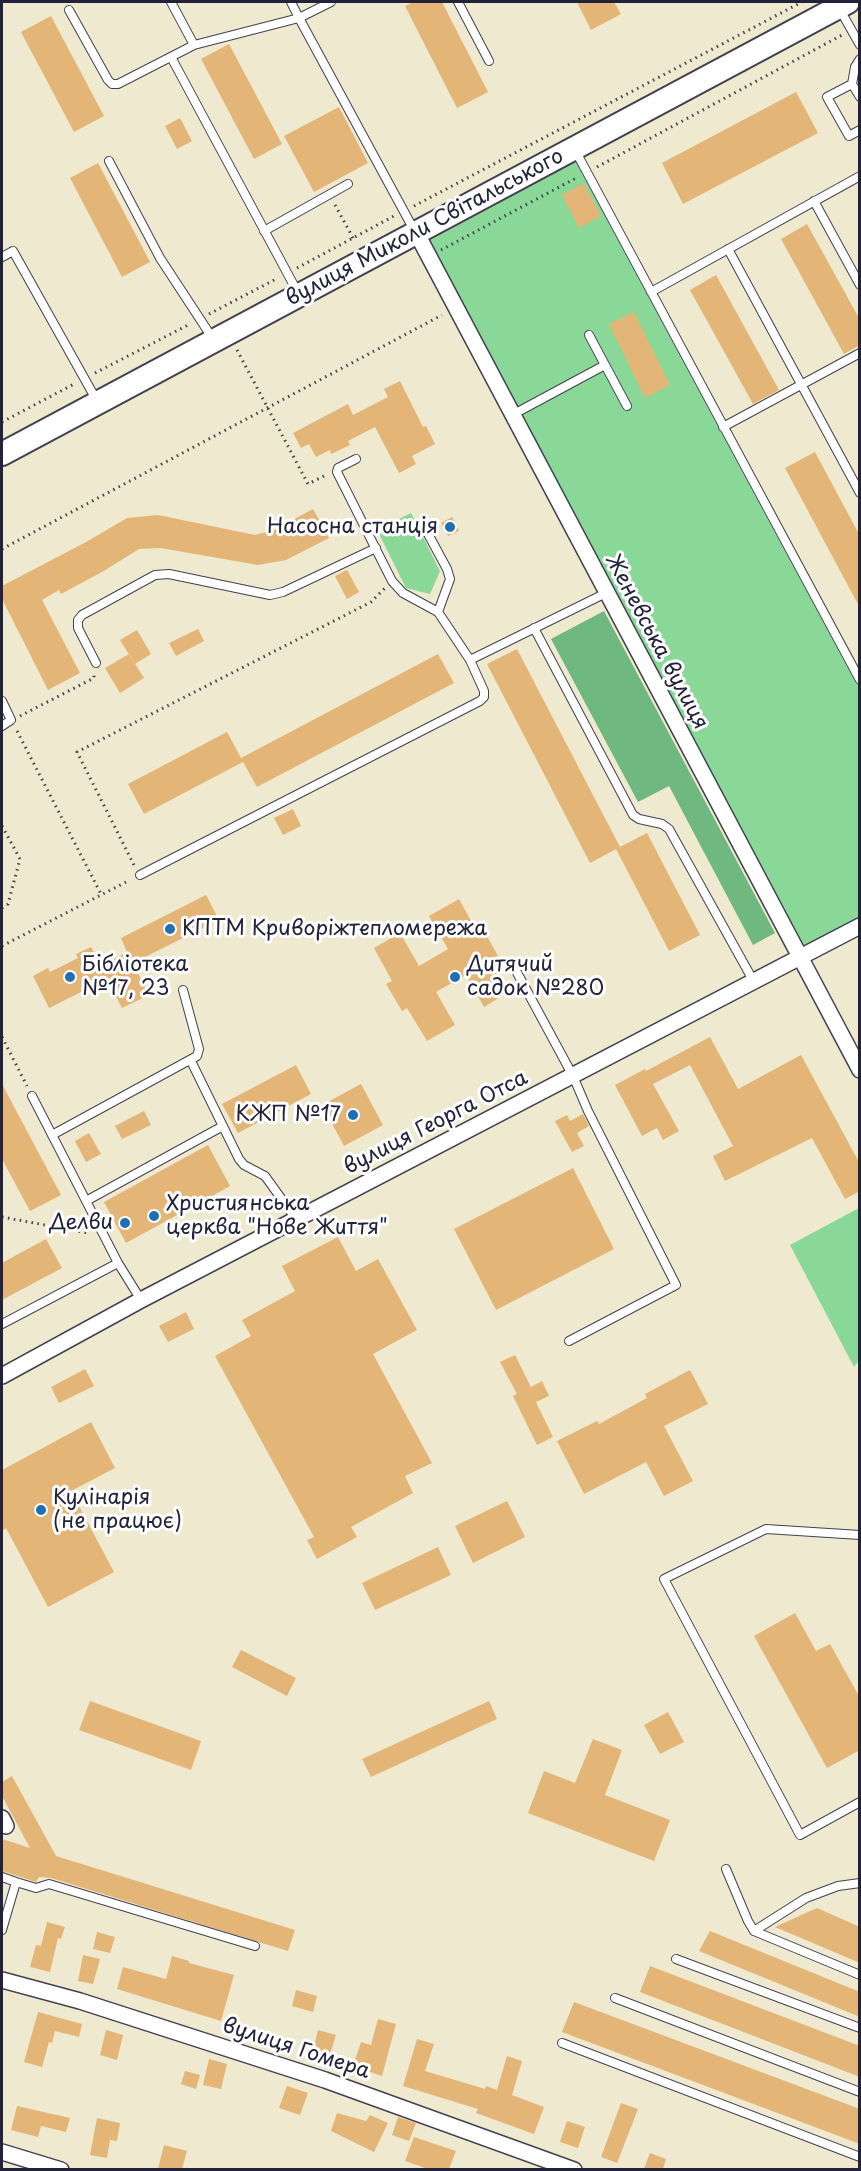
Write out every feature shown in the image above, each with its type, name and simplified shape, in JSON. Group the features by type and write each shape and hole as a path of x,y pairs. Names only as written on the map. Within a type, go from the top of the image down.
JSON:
{"main road":[{"name":"вулиця Миколи Світальського","path":"2,454 841,3"}],"street":[{"name":"Женевська вулиця","path":"416,232 860,1070"},
{"name":"вулиця Георга Отса","path":"2,1376 141,1300 860,926"},
{"name":"вулиця Гомера","path":"2,1980 80,2001 223,2046 404,2107 574,2169"},
{"path":"2,2152 61,2169"}],"lane":[{"path":"171,2 194,45"},
{"path":"291,2 416,232"},
{"path":"69,10 108,80 112,84 118,84 194,45 299,18 331,2"},
{"path":"458,2 489,61"},
{"path":"841,3 851,30 860,45"},
{"path":"171,57 299,295"},
{"path":"860,59 855,67 852,84 860,97"},
{"path":"852,84 827,97 849,136 860,130"},
{"path":"574,148 860,680"},
{"path":"109,161 160,258 221,337"},
{"path":"651,292 860,176"},
{"path":"264,231 348,184"},
{"path":"814,201 860,285"},
{"path":"728,249 860,493"},
{"path":"2,257 13,251 98,402"},
{"path":"589,335 627,406"},
{"path":"723,427 860,353"},
{"path":"512,415 605,365"},
{"path":"140,875 484,697 484,691 470,660 438,612 404,593 392,580 337,470 356,459"},
{"path":"427,532 450,579 438,612"},
{"path":"96,663 78,628 78,620 82,615 155,575 169,574 270,595 283,592 376,548"},
{"path":"470,660 606,592"},
{"path":"534,628 633,815 639,819 662,824 669,829 753,982"},
{"path":"2,701 11,720 2,726"},
{"path":"514,966 573,1076 588,1111 676,1285 569,1341"},
{"path":"52,1135 197,1056 199,1049 183,990"},
{"path":"191,1060 244,1165 265,1176 296,1219"},
{"path":"32,1096 118,1263 141,1300"},
{"path":"86,1201 223,1126"},
{"path":"2,1324 118,1263"},
{"path":"860,1535 766,1529 664,1579 800,1835 860,1802"},
{"path":"726,1869 754,1931 860,1975"},
{"path":"2,1877 36,1888 49,1884 255,1946"},
{"path":"2,1930 16,1881"},
{"path":"754,1931 806,1898 838,1886 860,1883"},
{"path":"676,1959 860,2028"},
{"path":"615,1998 860,2092"},
{"path":"562,2043 860,2157"}],"path":[{"path":"429,257 851,30"},
{"path":"329,195 352,238"},
{"path":"2,549 455,308"},
{"path":"221,337 267,408 308,484 337,470"},
{"path":"2,946 140,875 77,753 371,602 392,580"},
{"path":"96,663 94,678 11,720 101,894"},
{"path":"2,826 20,859 8,904 2,908"},
{"path":"2,1037 32,1096"},
{"path":"2,1217 104,1236"}],"green space":[{"path":"580,159 859,680 859,926 800,958 423,244"},
{"path":"411,513 440,571 430,594 406,588 377,530"},
{"path":"604,611 775,933 753,945 669,786 638,802 551,639"},
{"path":"859,1208 860,1359 854,1367 790,1245"}],"building":[{"path":"414,2 442,2 488,92 457,108 405,6"},
{"path":"577,2 614,2 621,14 591,30"},
{"path":"51,16 104,116 74,132 21,32"},
{"path":"229,44 282,144 254,159 201,59"},
{"path":"796,92 818,133 683,204 662,163"},
{"path":"339,107 368,163 314,192 284,136"},
{"path":"180,118 192,141 177,149 165,126"},
{"path":"98,163 150,262 122,277 70,178"},
{"path":"584,183 601,216 579,228 562,195"},
{"path":"807,224 860,320 860,345 844,354 781,239"},
{"path":"716,275 779,390 753,404 690,290"},
{"path":"634,312 670,385 645,398 609,324"},
{"path":"400,381 423,427 426,426 435,444 412,456 416,464 399,473 375,427 348,441 350,445 331,454 330,450 316,457 309,444 301,448 293,433 348,404 353,415 388,397 384,389"},
{"path":"815,452 860,536 860,608 785,468"},
{"path":"313,509 329,538 286,560 258,565 161,548 139,549 61,594 59,590 42,600 80,673 48,690 2,599 2,586 127,518 158,515 255,535 274,530"},
{"name":"Насосна станція","path":"452,517 459,531 448,536 441,523"},
{"path":"347,570 359,592 347,599 335,576"},
{"path":"198,629 204,641 176,656 169,643"},
{"path":"137,630 151,654 135,664 120,640"},
{"path":"517,649 620,847 590,863 487,664"},
{"path":"129,654 144,678 120,693 105,668"},
{"path":"438,654 454,683 257,787 243,762 144,814 128,784 227,732 241,758"},
{"path":"293,809 301,826 283,835 274,818"},
{"path":"647,833 700,935 669,951 616,849"},
{"path":"206,895 219,920 133,963 149,995 122,1008 107,979 49,1008 33,976 48,968 50,972 78,958 76,954 91,947 101,965 127,952 121,938"},
{"path":"459,899 476,930 482,927 498,956 492,959 510,991 484,1007 466,975 436,992 455,1025 427,1041 407,1008 402,1011 386,984 392,981 374,948 400,933 419,966 448,949 429,916"},
{"path":"710,1037 738,1089 801,1055 860,1164 860,1191 845,1199 812,1138 725,1181 713,1156 733,1146 690,1065 653,1084 679,1131 663,1140 657,1128 642,1136 615,1085"},
{"path":"296,1065 311,1094 238,1133 222,1104"},
{"path":"2,1084 61,1195 30,1211 2,1159"},
{"name":"КЖП №17","path":"361,1084 383,1125 344,1146 322,1105"},
{"path":"144,1111 151,1125 122,1139 115,1126"},
{"path":"583,1114 589,1126 577,1133 584,1146 572,1152 555,1121 567,1115 570,1121"},
{"path":"89,1133 101,1154 86,1162 75,1141"},
{"path":"208,1145 230,1186 126,1243 104,1202"},
{"path":"573,1168 614,1249 496,1310 454,1229"},
{"path":"338,1237 356,1271 378,1259 417,1330 373,1354 432,1463 405,1476 413,1493 351,1527 357,1537 317,1559 307,1540 314,1537 215,1356 251,1336 242,1320 295,1291 282,1266"},
{"path":"46,1239 62,1268 2,1300 2,1263"},
{"path":"186,1312 194,1329 168,1342 159,1326"},
{"path":"515,1355 531,1387 542,1381 549,1396 536,1402 553,1437 537,1445 513,1396 517,1394 500,1362"},
{"path":"85,1369 94,1386 59,1403 51,1387"},
{"path":"690,1370 708,1404 664,1426 693,1481 664,1496 646,1462 584,1494 557,1441 597,1421 599,1424 647,1398 645,1394"},
{"name":"Кулінарія (не працює)","path":"91,1422 115,1468 71,1491 114,1572 48,1607 6,1528 2,1531 2,1470"},
{"path":"507,1501 525,1537 473,1563 455,1526"},
{"path":"438,1547 451,1575 375,1610 362,1583"},
{"path":"795,1613 816,1651 830,1644 860,1698 860,1750 827,1768 754,1636"},
{"path":"241,1650 296,1678 287,1696 232,1667"},
{"path":"90,1701 201,1741 191,1770 79,1730"},
{"path":"489,1701 497,1719 371,1777 362,1759"},
{"path":"668,1712 684,1742 660,1754 644,1725"},
{"path":"593,1739 622,1750 605,1795 670,1820 654,1861 528,1813 544,1771 575,1783"},
{"path":"12,1776 56,1856 295,1930 288,1951 51,1878 39,1877 36,1882 2,1871 2,1839 30,1848 2,1796 2,1782"},
{"path":"817,1908 860,1927 860,1963 775,1927"},
{"path":"47,1922 65,1927 61,1939 58,1938 50,1972 30,1967 36,1945 41,1946"},
{"path":"710,1931 860,1992 860,2017 699,1951"},
{"path":"97,1932 115,1937 110,1953 93,1949"},
{"path":"83,1955 100,1959 93,1984 78,1981"},
{"path":"172,1956 234,1975 221,2021 117,1989 123,1967 166,1979"},
{"path":"650,1966 860,2046 860,2077 640,1992"},
{"path":"296,1990 317,1996 313,2012 292,2006"},
{"path":"574,2002 860,2109 860,2144 562,2032"},
{"path":"38,2012 82,2024 79,2037 55,2031 52,2043 49,2042 42,2067 24,2062"},
{"path":"378,2019 396,2024 382,2076 353,2066 361,2042 371,2045"},
{"path":"106,2030 123,2035 117,2060 100,2055"},
{"path":"318,2030 336,2035 330,2054 313,2050"},
{"path":"417,2039 434,2044 425,2071 485,2089 486,2086 497,2090 507,2056 522,2061 512,2095 544,2107 534,2134 476,2113 478,2109 403,2086"},
{"path":"209,2059 227,2064 221,2089 203,2085"},
{"path":"185,2071 200,2075 196,2089 181,2084"},
{"path":"287,2086 308,2093 300,2115 279,2108"},
{"path":"621,2103 638,2109 617,2163 601,2157"},
{"path":"17,2106 70,2118 66,2132 41,2126 38,2137 11,2130"},
{"path":"337,2113 366,2121 370,2115 388,2123 374,2152 331,2131"},
{"path":"398,2117 416,2123 409,2141 392,2135"},
{"path":"97,2118 120,2123 117,2141 110,2140 107,2158 90,2155"},
{"path":"567,2121 585,2127 578,2148 560,2142"},
{"path":"414,2137 456,2151 449,2169 428,2169 405,2161"},
{"path":"164,2145 187,2151 182,2169 158,2169"},
{"path":"650,2153 666,2159 663,2169 644,2169"}],"place":[{"name":"Насосна станція","path":"450,527"},
{"name":"КПТМ Криворіжтепломережа","path":"170,929"},
{"name":"Бібліотека №17, 23","path":"70,977"},
{"name":"Дитячий садок №280","path":"455,977"},
{"name":"КЖП №17","path":"353,1115"},
{"name":"Християнська церква \"Нове Життя\"","path":"154,1216"},
{"name":"Делви","path":"125,1223"},
{"name":"Кулінарія (не працює)","path":"41,1510"}]}
